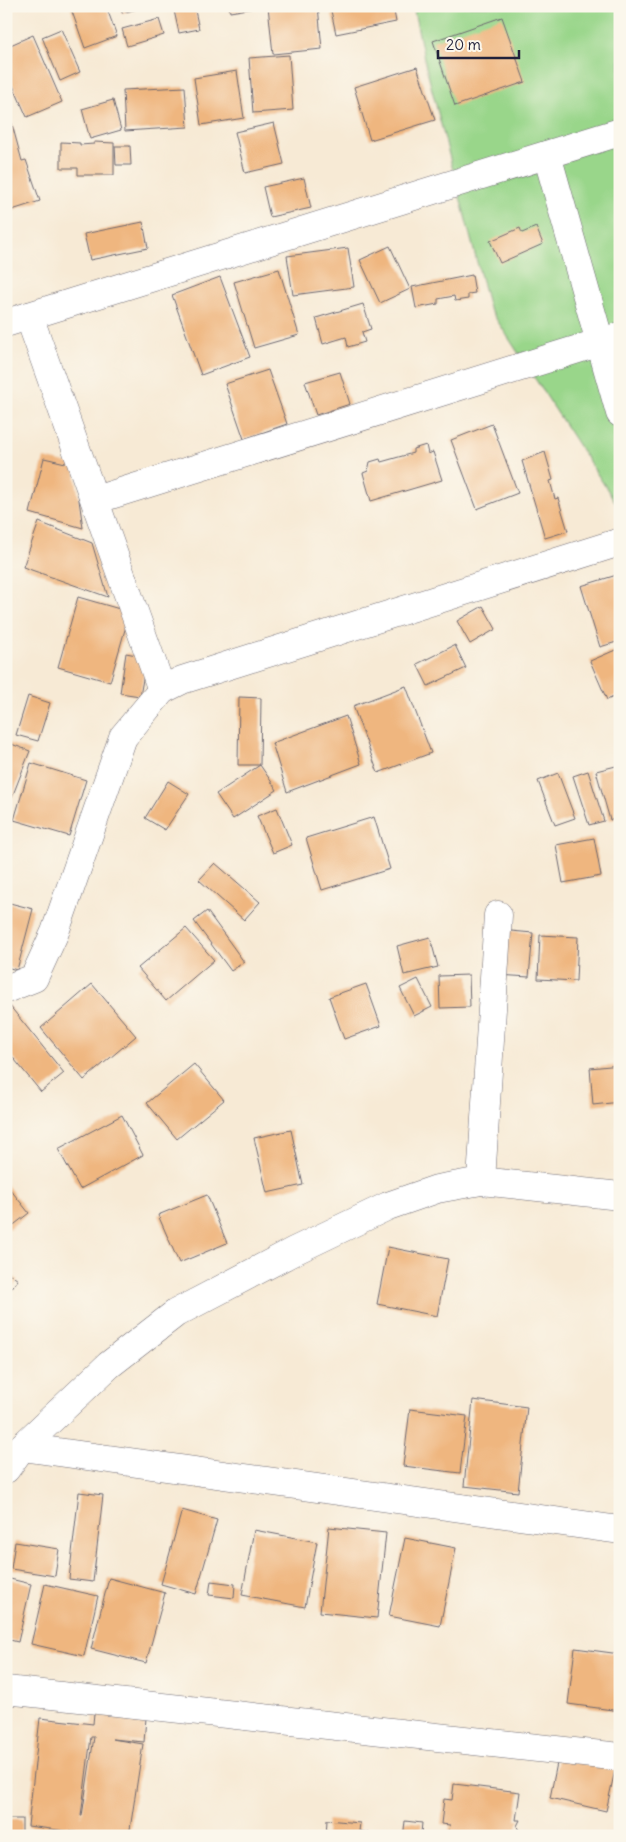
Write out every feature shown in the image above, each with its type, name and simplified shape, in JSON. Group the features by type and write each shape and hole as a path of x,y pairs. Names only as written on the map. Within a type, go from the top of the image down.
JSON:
{"street":[{"path":"162,690 95,500 18,319 620,132"},
{"path":"547,155 610,339 620,413"},
{"path":"95,500 610,339"},
{"path":"6,989 34,978 55,932 124,737 162,690 182,680 620,542"},
{"path":"481,1181 498,915"},
{"path":"6,1469 22,1447 108,1365 176,1313 294,1251 388,1206 437,1189 481,1181 620,1196"},
{"path":"22,1447 620,1530"},
{"path":"6,1690 620,1757"}],"green space":[{"path":"413,6 620,6 620,509 489,308 425,63"}],"building":[{"path":"70,6 106,6 117,36 85,48"},
{"path":"120,6 145,6 145,7 122,13"},
{"path":"173,6 194,6 199,29 179,33"},
{"path":"229,6 261,6 261,7 230,12"},
{"path":"268,6 318,6 322,49 273,54"},
{"path":"330,6 393,6 396,22 336,34"},
{"path":"502,17 525,82 455,106 433,41"},
{"path":"159,19 164,35 127,46 122,29"},
{"path":"61,29 80,72 60,81 42,37"},
{"path":"33,35 62,102 27,117 6,70 6,47"},
{"path":"289,55 293,110 253,113 249,58"},
{"path":"417,67 435,120 370,140 354,87"},
{"path":"237,71 244,118 201,125 194,78"},
{"path":"185,87 188,127 125,131 123,90"},
{"path":"113,100 121,130 90,139 82,109"},
{"path":"10,117 22,161 26,160 40,201 6,212 6,118"},
{"path":"274,123 284,164 245,173 235,132"},
{"path":"61,142 80,143 80,145 94,144 94,142 114,143 114,175 78,175 78,168 61,168"},
{"path":"115,146 130,146 131,165 116,165"},
{"path":"304,178 311,208 270,217 263,187"},
{"path":"143,222 148,248 90,260 84,234"},
{"path":"536,227 543,244 500,263 490,241 520,228 522,233"},
{"path":"390,246 410,289 380,303 360,260"},
{"path":"348,248 354,287 293,295 287,256"},
{"path":"279,269 299,335 254,348 234,282"},
{"path":"472,275 475,293 468,294 468,299 455,301 454,296 438,299 438,304 416,308 412,287"},
{"path":"220,277 250,357 201,375 172,295"},
{"path":"363,304 371,329 362,332 365,342 348,347 346,337 323,344 316,318"},
{"path":"268,370 287,424 244,439 225,384"},
{"path":"340,372 350,404 316,415 305,382"},
{"path":"492,424 518,493 477,509 451,440"},
{"path":"426,445 428,454 433,452 442,480 371,501 363,473 368,471 370,462 380,459 381,462 413,453 413,449"},
{"path":"545,452 553,480 550,481 555,499 558,498 568,531 545,538 522,461"},
{"path":"44,458 74,465 83,528 30,513"},
{"path":"39,522 92,543 108,597 23,567"},
{"path":"620,574 620,641 600,647 581,586"},
{"path":"78,597 130,612 110,682 58,667"},
{"path":"483,606 496,629 470,644 457,621"},
{"path":"455,645 466,668 428,686 417,664"},
{"path":"620,648 620,694 607,700 590,661"},
{"path":"126,653 147,657 140,696 120,693"},
{"path":"406,686 431,753 378,773 353,706"},
{"path":"28,696 50,703 38,741 16,735"},
{"path":"239,697 261,698 260,765 238,765"},
{"path":"346,716 361,764 287,792 272,743"},
{"path":"6,742 30,751 9,805 6,804"},
{"path":"31,763 86,780 69,836 14,820"},
{"path":"260,765 277,790 233,819 216,794"},
{"path":"620,765 620,818 610,820 596,771"},
{"path":"588,771 604,821 589,825 573,776"},
{"path":"558,773 575,818 555,825 538,781"},
{"path":"168,781 189,794 165,830 145,818"},
{"path":"277,808 292,845 273,853 257,816"},
{"path":"374,817 390,869 322,890 306,838"},
{"path":"594,838 601,876 563,883 556,845"},
{"path":"215,863 260,902 244,920 199,880"},
{"path":"6,902 33,909 17,970 6,967"},
{"path":"207,911 244,962 231,971 194,921"},
{"path":"186,928 214,960 166,1001 138,968"},
{"path":"500,930 533,933 529,977 498,975"},
{"path":"540,935 578,937 576,981 538,979"},
{"path":"430,937 438,967 404,975 397,946"},
{"path":"469,975 470,1007 440,1008 439,976"},
{"path":"418,979 432,1007 414,1016 400,988"},
{"path":"92,984 136,1036 84,1080 41,1028"},
{"path":"366,984 381,1026 344,1039 329,997"},
{"path":"9,1005 64,1073 41,1092 6,1049 6,1007"},
{"path":"194,1064 224,1100 177,1139 147,1103"},
{"path":"620,1065 620,1102 593,1105 590,1068"},
{"path":"122,1115 143,1155 80,1189 58,1149"},
{"path":"291,1130 303,1185 267,1193 254,1138"},
{"path":"6,1184 29,1213 6,1231"},
{"path":"207,1195 227,1243 179,1263 158,1215"},
{"path":"388,1247 448,1259 437,1316 377,1304"},
{"path":"6,1271 18,1280 6,1295"},
{"path":"473,1400 527,1407 518,1492 464,1486"},
{"path":"410,1409 467,1416 460,1473 403,1466"},
{"path":"79,1492 103,1495 93,1582 69,1579"},
{"path":"182,1510 217,1520 196,1594 161,1584"},
{"path":"329,1527 386,1533 377,1618 320,1612"},
{"path":"254,1530 317,1542 305,1607 242,1595"},
{"path":"405,1538 456,1548 440,1626 389,1616"},
{"path":"15,1542 59,1549 55,1576 11,1569"},
{"path":"6,1578 31,1584 18,1642 6,1639"},
{"path":"109,1578 165,1593 146,1663 91,1649"},
{"path":"211,1581 235,1584 234,1598 209,1595"},
{"path":"45,1584 98,1596 84,1656 31,1644"},
{"path":"575,1648 620,1654 620,1711 568,1704"},
{"path":"94,1713 146,1718 144,1742 112,1739 143,1744 129,1836 104,1836 28,1826 40,1718 93,1724","holes":["91,1737 94,1737 82,1816 81,1816"]},
{"path":"558,1758 615,1770 606,1811 550,1798"},
{"path":"454,1784 520,1792 516,1820 520,1820 517,1826 519,1831 517,1830 516,1836 448,1836 450,1825 441,1824 444,1799 452,1800"},
{"path":"6,1819 22,1819 22,1836 6,1836"},
{"path":"327,1820 360,1823 359,1831 385,1836 326,1836"},
{"path":"405,1821 422,1823 421,1833 404,1831"}]}
